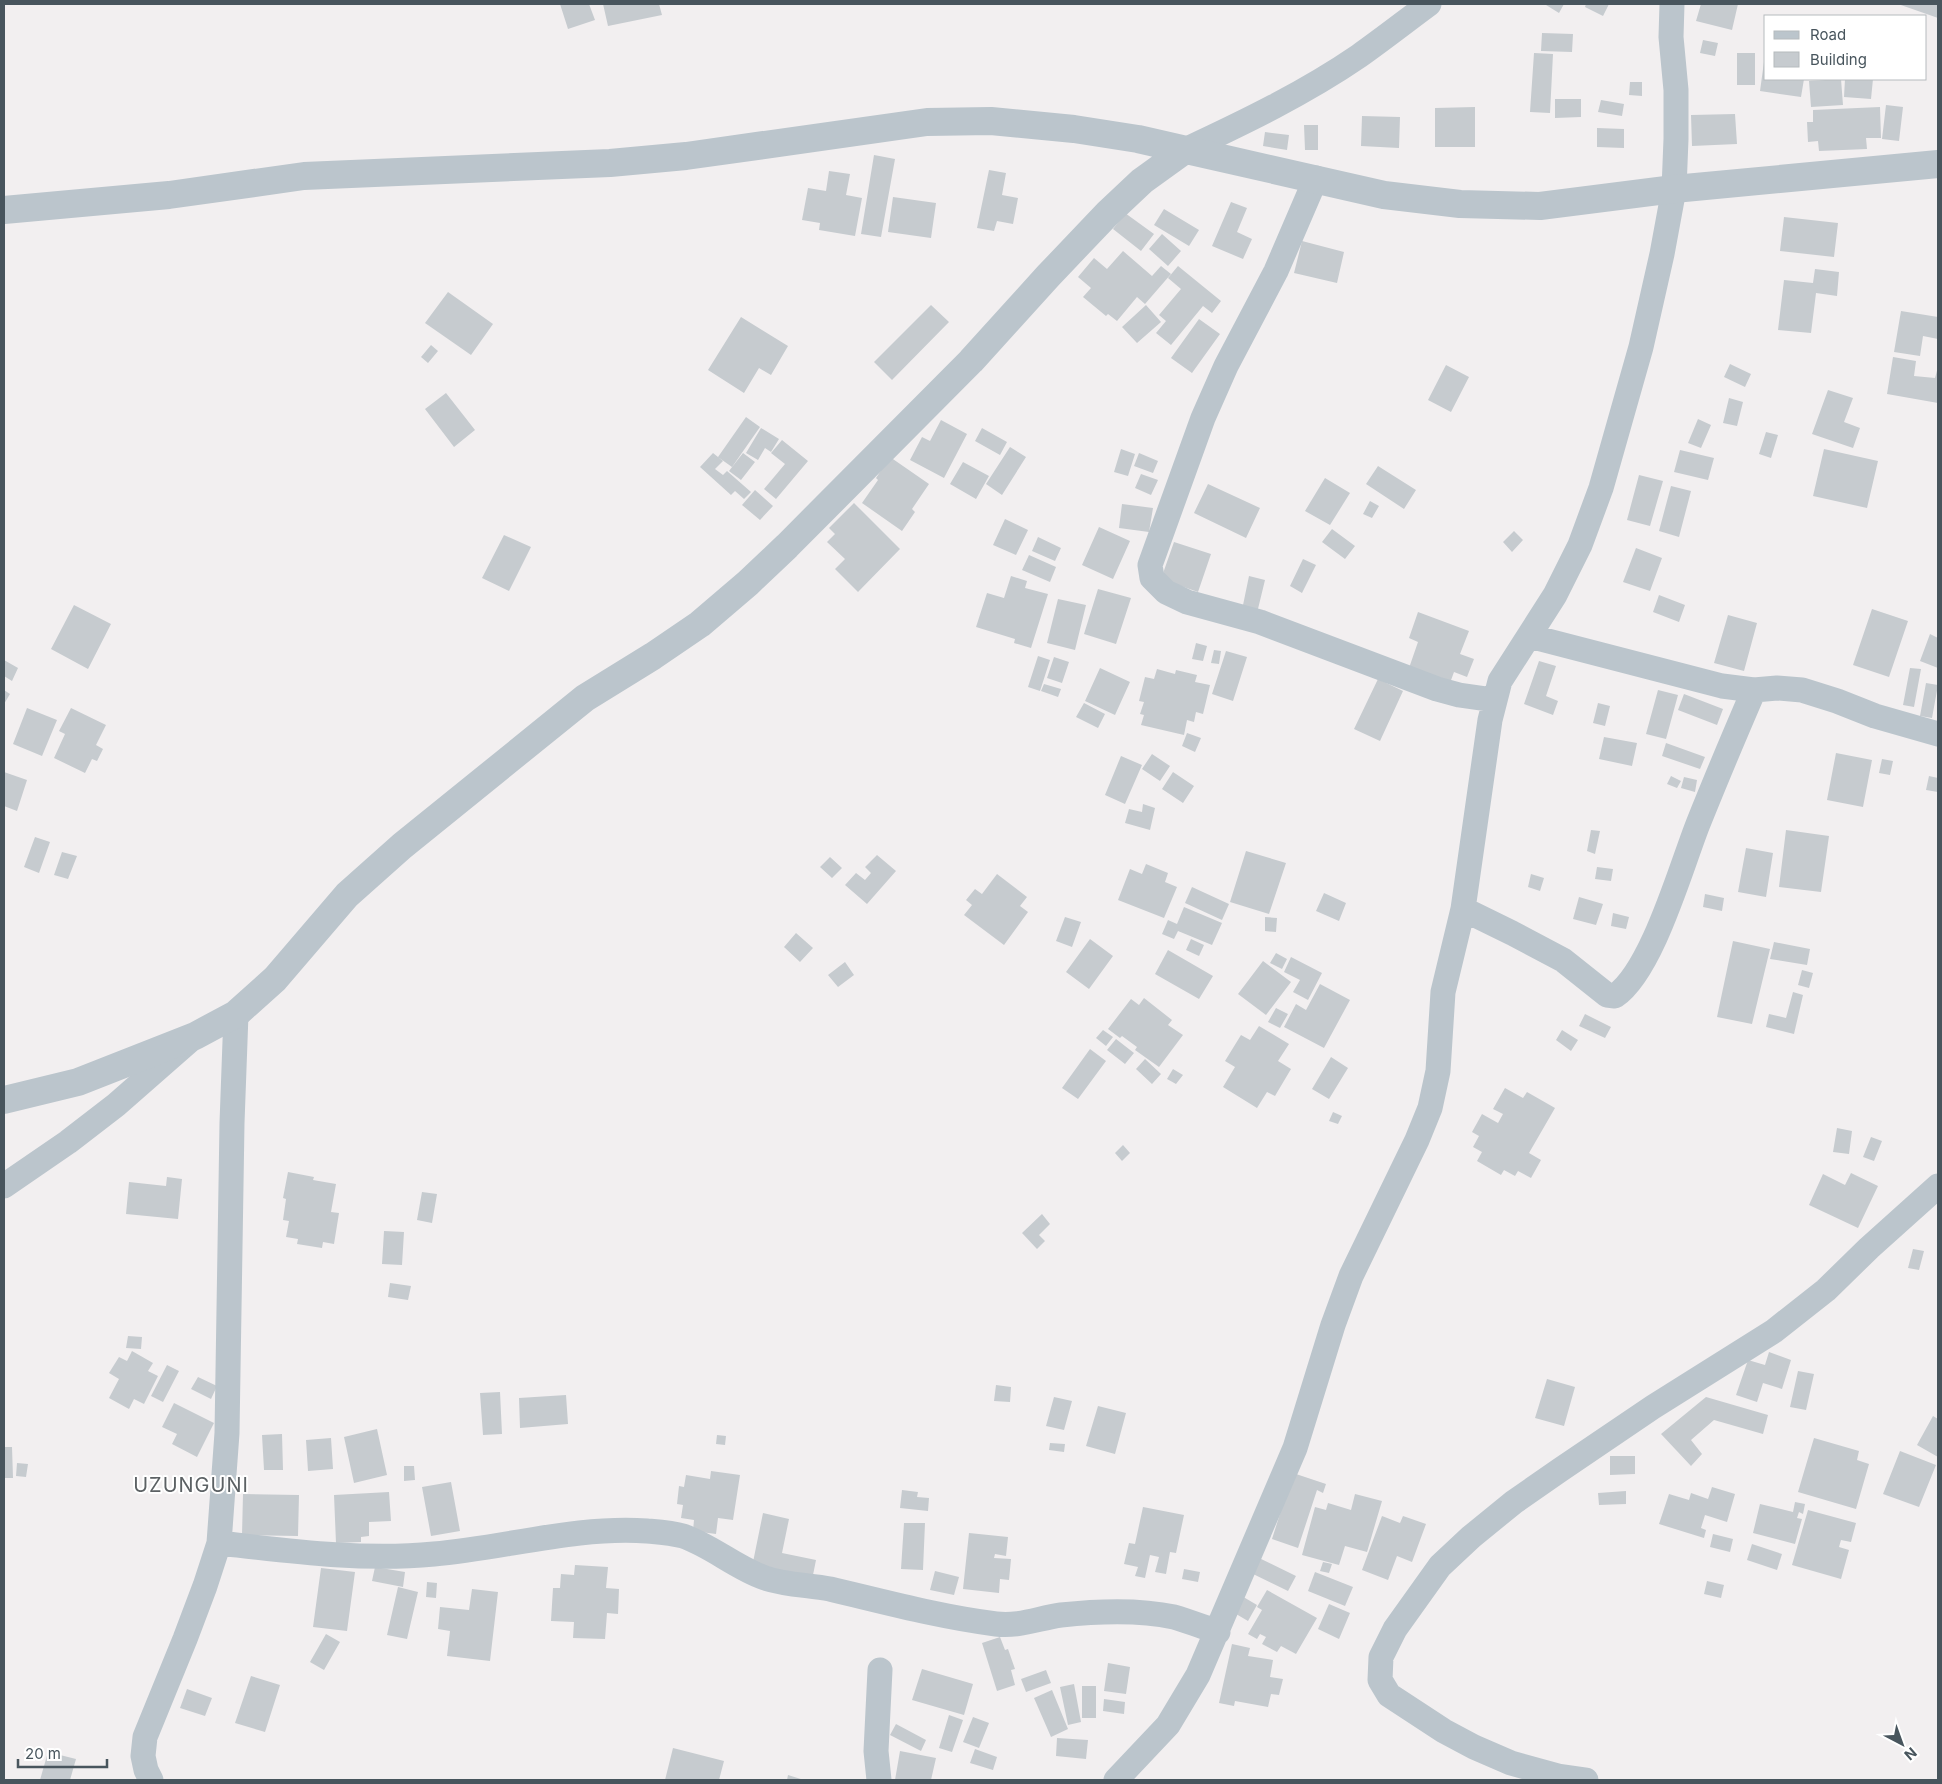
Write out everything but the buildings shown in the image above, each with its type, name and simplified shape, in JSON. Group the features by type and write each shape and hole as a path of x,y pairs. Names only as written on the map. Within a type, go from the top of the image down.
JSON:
{"street":[{"path":"4,1100 78,1082 195,1036 236,1014 275,980 347,895 402,846 585,698 654,656 700,624 748,583 971,361 1048,276 1108,213 1142,181 1185,150 1278,105 1358,56 1429,4"},
{"path":"1116,1780 1168,1725 1198,1675 1295,1448 1333,1325 1351,1276 1417,1140 1430,1108 1438,1071 1443,992 1463,909 1494,700 1500,681 1570,569 1601,488 1641,347 1660,262 1674,189 1676,90 1671,37 1672,4"},
{"path":"4,210 169,195 304,176 610,164 686,156 927,122 991,121 1074,129 1138,139 1384,194 1460,204 1540,206 1674,189 1938,164"},
{"path":"1316,178 1276,271 1226,366 1203,418 1150,565 1152,578 1166,592 1187,602 1260,622 1437,689 1460,695 1494,700"},
{"path":"1529,636 1722,686 1754,690 1777,688 1802,690 1875,716 1938,734"},
{"path":"1463,909 1563,960 1607,995 1614,996 1621,992 1648,953 1706,804 1754,690"},
{"path":"152,1780 146,1770 143,1756 145,1737 185,1639 219,1543 228,1414 232,1123 236,1014"},
{"path":"4,1186 68,1142 116,1105 195,1036"},
{"path":"1586,1780 1558,1776 1510,1763 1444,1731 1388,1695 1380,1680 1381,1657 1395,1629 1440,1566 1471,1536 1514,1502 1653,1407 1774,1331 1826,1290 1869,1248 1938,1186"},
{"path":"219,1543 296,1551 413,1556 465,1551 520,1540 588,1532 647,1531 682,1536 711,1549 754,1574 768,1579 826,1588 922,1611 984,1622 1003,1625 1017,1624 1047,1617 1093,1612 1134,1612 1174,1617 1218,1632"},
{"path":"879,1780 876,1751 880,1670"}],"district":[{"name":"UZUNGUNI","path":"191,1485"}]}
